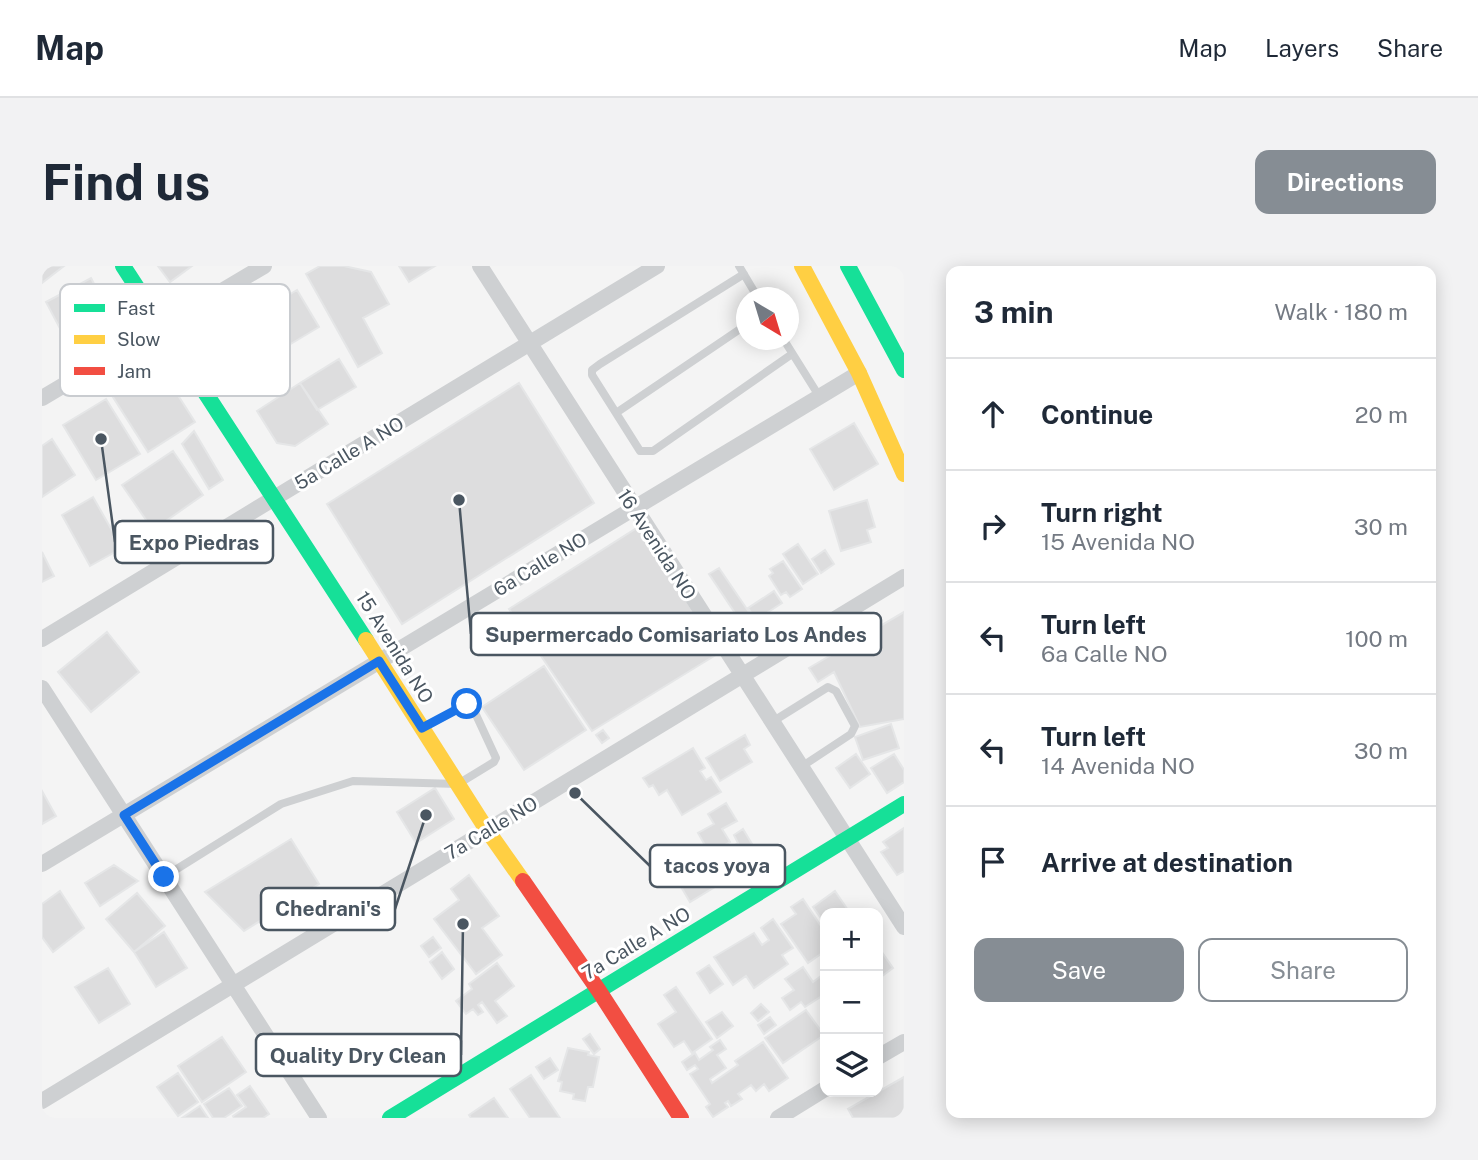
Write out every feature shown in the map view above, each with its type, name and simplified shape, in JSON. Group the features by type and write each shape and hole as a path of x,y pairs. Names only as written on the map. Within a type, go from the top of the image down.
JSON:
{"main road":[{"name":"15 Avenida NO","path":"123,266 135,284"},
{"path":"802,266 859,373 904,474"},
{"path":"855,269 904,370"},
{"name":"15 Avenida NO","path":"208,396 487,830 599,990 681,1118"},
{"name":"7a Calle A NO","path":"390,1118 904,804"}],"street":[{"path":"234,284 264,266"},
{"name":"16 Avenida NO","path":"480,266 904,927"},
{"name":"5a Calle A NO","path":"42,639 656,266"},
{"name":"6a Calle NO","path":"42,864 859,373"},
{"path":"42,398 60,387"},
{"name":"7a Calle NO","path":"42,1101 904,577"},
{"path":"42,688 319,1118"},
{"path":"883,1055 904,1042"},
{"path":"778,1118 820,1092"}],"lane":[{"path":"752,287 742,270 592,370 592,375 640,451 653,451 792,354"},
{"path":"617,413 736,332"},
{"path":"790,350 819,396"},
{"path":"772,722 828,687 836,691 855,726 854,730 801,767"},
{"path":"164,877 281,804 353,781 458,784 494,762 496,758 471,704 422,728"}],"building":[{"path":"42,266 64,266 42,283"},
{"path":"158,266 192,266 170,282"},
{"path":"320,266 344,266 371,272 389,304 363,318 382,353 358,367 306,274"},
{"path":"399,266 435,266 409,282"},
{"path":"91,278 94,284 80,284"},
{"path":"297,290 319,327 290,344 290,294"},
{"path":"60,295 60,329 46,302"},
{"path":"339,359 356,387 317,410 300,383"},
{"path":"300,383 328,424 295,446 277,443 257,411 280,396 290,396 290,390"},
{"path":"519,383 594,503 402,624 327,504"},
{"path":"112,396 178,396 195,422 148,452"},
{"path":"106,399 140,454 96,480 63,425"},
{"path":"854,423 878,464 834,490 810,449"},
{"path":"194,431 223,480 209,489 182,444"},
{"path":"52,439 75,475 42,497 42,446"},
{"path":"173,451 203,495 153,530 122,485"},
{"path":"93,497 122,548 90,566 62,515"},
{"path":"867,500 875,527 867,530 871,542 841,551 829,511"},
{"path":"640,526 719,653 592,731 509,609"},
{"path":"798,544 818,574 803,584 783,554"},
{"path":"825,550 834,564 821,573 812,559"},
{"path":"42,552 54,576 42,582"},
{"path":"783,561 802,589 790,597 786,592 781,595 769,576 773,573 770,569"},
{"path":"719,568 755,621 745,628 709,574"},
{"path":"774,591 782,603 756,620 748,608"},
{"path":"904,612 904,719 860,727 834,672 818,682 809,668"},
{"path":"107,632 139,672 91,712 58,672"},
{"path":"544,666 586,730 524,770 482,707"},
{"path":"891,724 899,748 863,760 855,737"},
{"path":"603,730 609,738 602,743 596,735"},
{"path":"745,735 750,745 744,749 752,762 720,781 706,758"},
{"path":"693,748 705,768 700,771 706,780 711,777 721,792 682,815 667,790 659,795 653,785 649,787 643,778"},
{"path":"856,754 870,774 850,788 836,768"},
{"path":"894,754 904,770 904,782 887,793 871,768"},
{"path":"435,788 454,819 416,843 397,812"},
{"path":"42,791 56,816 42,824"},
{"path":"726,803 737,821 722,829 730,842 710,854 698,833 714,824 708,814"},
{"path":"904,828 904,871 897,875 881,852 888,848 883,842"},
{"path":"743,829 761,859 690,902 677,880 738,843 734,835"},
{"path":"291,839 319,884 244,931 205,892"},
{"path":"114,865 138,881 100,906 85,883"},
{"path":"469,875 499,916 482,928 502,955 476,974 434,919 459,900 451,889"},
{"path":"60,891 84,928 53,952 42,937 42,904"},
{"path":"835,891 847,908 820,908 820,917 813,907"},
{"path":"137,893 165,926 134,952 106,919"},
{"path":"803,899 820,924 820,955 808,963 781,924 796,914 791,907"},
{"path":"773,919 793,948 782,955 788,964 754,988 746,976 733,985 714,957 754,933 762,945 769,940 761,928"},
{"path":"164,932 187,968 156,987 134,952"},
{"path":"433,937 441,948 429,957 421,946"},
{"path":"442,952 454,969 442,979 430,962"},
{"path":"883,954 893,968 883,975"},
{"path":"497,963 514,986 495,1001 507,1016 497,1023 482,1002 478,1005 483,1012 478,1015 473,1009 466,1014 456,1001 472,989 469,984"},
{"path":"709,965 723,984 710,993 697,973"},
{"path":"803,967 813,982 820,977 820,997 805,1007 801,1002 790,1010 782,998 794,990 785,979"},
{"path":"108,968 130,1004 99,1023 75,987"},
{"path":"676,987 712,1039 692,1053 684,1041 674,1047 658,1024 676,1012 664,995"},
{"path":"761,1004 769,1012 758,1021 751,1013"},
{"path":"806,1010 820,1029 820,1038 783,1063 765,1038"},
{"path":"722,1012 733,1026 717,1038 706,1022"},
{"path":"770,1017 776,1025 764,1034 758,1025"},
{"path":"590,1034 600,1049 594,1054 583,1039"},
{"path":"222,1037 246,1072 202,1102 178,1066"},
{"path":"720,1040 726,1049 717,1055 726,1068 710,1079 712,1083 738,1065 735,1061 763,1042 788,1078 769,1091 764,1084 756,1091 751,1085 738,1094 742,1099 731,1106 728,1101 725,1103 728,1107 713,1117 706,1107 710,1104 690,1074 698,1069 695,1065 687,1070 682,1062 695,1053 699,1060 713,1050 710,1047"},
{"path":"568,1048 599,1057 593,1087 588,1087 585,1101 573,1099 574,1094 560,1091 562,1082 558,1081"},
{"path":"550,1058 558,1070 544,1079 536,1067"},
{"path":"178,1073 198,1102 178,1116 157,1087"},
{"path":"531,1075 560,1118 530,1118 510,1089"},
{"path":"904,1077 904,1118 853,1118 848,1109 869,1097 883,1097 883,1089"},
{"path":"250,1086 269,1114 263,1118 234,1118 233,1116 246,1107 237,1095"},
{"path":"229,1088 242,1106 224,1118 213,1118 204,1104"},
{"path":"494,1098 508,1118 471,1118 469,1115"},
{"path":"200,1106 208,1118 182,1118"}],"traffic: fast":[{"path":"123,266 135,284"},
{"path":"848,266 904,370"},
{"path":"207,396 366,640"},
{"path":"390,1118 904,804"}],"traffic: slow":[{"path":"802,266 859,373 904,474"},
{"path":"366,640 487,830 523,881"}],"traffic: jam":[{"path":"523,881 599,991 681,1118"}],"place":[{"name":"Expo Piedras","path":"101,439"},
{"name":"Supermercado Comisariato Los Andes","path":"459,500"},
{"name":"tacos yoya","path":"575,793"},
{"name":"Chedrani's","path":"426,815"},
{"name":"Quality Dry Clean","path":"463,924"}],"route":[{"path":"164,877 124,815 379,661 422,728 467,704"}]}
